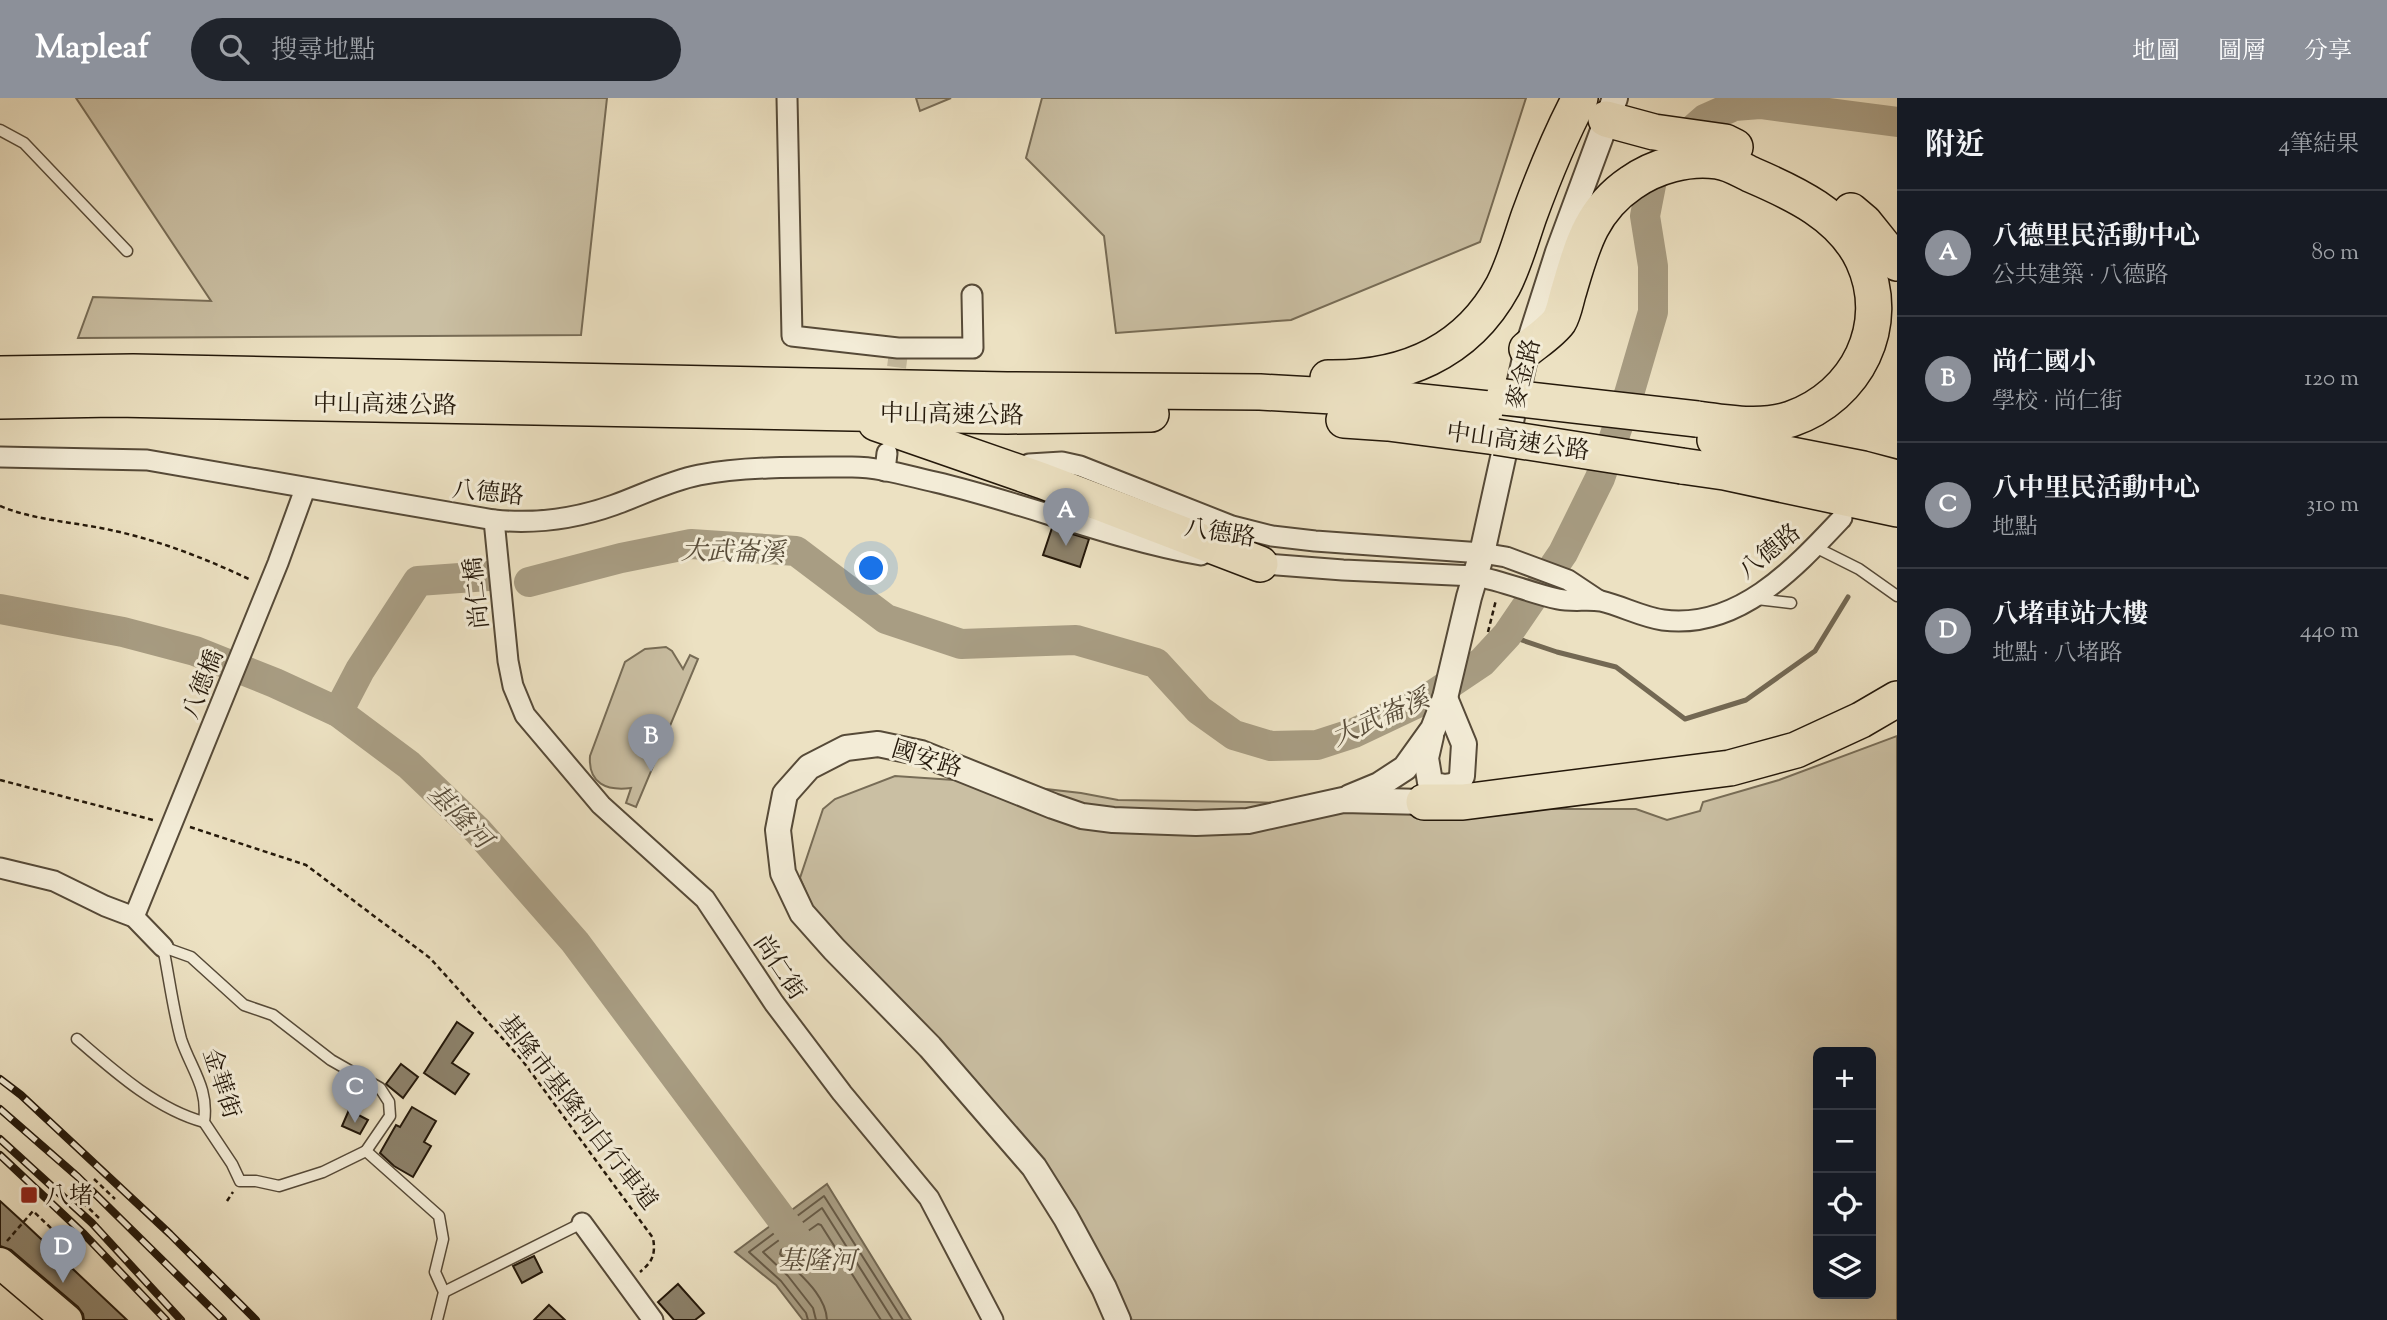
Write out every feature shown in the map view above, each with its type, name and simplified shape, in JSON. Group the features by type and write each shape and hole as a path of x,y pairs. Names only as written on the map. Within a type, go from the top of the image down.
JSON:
{"highway":[{"path":"1007,390 1129,375 1352,378 1410,367 1451,347 1478,321 1503,286 1541,181 1565,126 1600,105 1654,132 1789,169 1832,195 1864,222 1897,263"},
{"path":"1527,349 1559,321 1587,233 1599,215 1630,183 1669,165 1722,152 1821,211 1844,230 1863,259 1873,291 1872,326 1860,362 1845,385 1820,404 1791,419 1689,440"},
{"name":"中山高速公路","path":"0,374 133,372 1007,390 1260,392 1403,400 1689,440 1863,468 1897,478"},
{"name":"中山高速公路","path":"0,401 115,399 1007,416 1191,414 1388,423 1499,415"},
{"path":"842,412 1043,481 1260,564"},
{"name":"中山高速公路","path":"1689,440 1737,474 1897,509"},
{"path":"1444,793 1730,768 1796,750 1861,720 1897,699"}],"main road":[{"path":"1,1255 67,1320"},
{"path":"0,1286 42,1320"}],"street":[{"path":"787,98 792,336 898,352 973,348 972,295"},
{"name":"麥金路","path":"1343,800 1379,785 1405,768 1433,729 1445,698 1488,575 1527,349 1600,105"},
{"name":"八德路","path":"0,457 147,460 305,489 520,523 560,519 611,506 698,475 855,467 886,462 966,489 1167,549 1260,564 1488,575"},
{"name":"八德路","path":"1029,464 1062,462 1080,466 1221,522 1272,536 1378,546 1488,575"},
{"path":"966,489 990,480"},
{"name":"八德橋","path":"171,823 278,563 305,489"},
{"name":"八德路","path":"1600,601 1662,620 1721,615 1763,591 1797,565 1842,517"},
{"name":"尚仁橋","path":"494,520 508,661"},
{"path":"1488,575 1567,580 1600,601"},
{"path":"1488,575 1560,599 1600,601"},
{"name":"尚仁街","path":"508,661 513,686 525,715 601,805 705,899 789,1023 842,1093 929,1198 993,1320"},
{"path":"1433,729 1426,758 1444,793 1462,776 1464,744 1445,698"},
{"name":"國安路","path":"1118,1320 1066,1217 1034,1167 930,1046 802,913 783,873 778,830 785,794 809,767 846,748 878,744 921,753 1063,810 1082,816 1113,820 1196,823 1248,821 1343,800 1444,793"},
{"path":"134,918 171,823"},
{"path":"0,868 54,881 134,918 163,947"},
{"path":"582,1223 653,1320"}],"lane":[{"path":"0,130 24,143 127,251"},
{"path":"1815,547 1859,569 1897,596"},
{"path":"1751,598 1791,603"},
{"path":"163,947 191,957 244,1005 273,1015 331,1060 380,1088 389,1102 390,1115 366,1151 439,1216 443,1239 436,1272 444,1292 437,1320"},
{"name":"金華街","path":"163,947 181,1039 204,1092 204,1122 240,1181 279,1186 323,1172 366,1151"},
{"path":"77,1039 118,1074 181,1116 204,1122"},
{"path":"444,1292 582,1223"}],"path":[{"path":"0,506 16,513 117,531 170,547 250,580 254,587"},
{"path":"1488,575 1488,632"},
{"path":"0,780 171,823"},
{"name":"基隆市基隆河自行車道","path":"171,823 306,865 430,958 523,1060 653,1238 655,1250 652,1263 626,1283"},
{"path":"94,1179 115,1199"},
{"path":"77,1196 99,1218"},
{"path":"1,1255 33,1211 73,1249"}],"shaded area":[{"path":"76,98 607,98 581,335 78,338 93,297 211,301"},
{"path":"916,98 951,98 920,111"},
{"path":"1042,98 1526,98 1480,242 1291,320 1116,333 1104,236 1026,158"},
{"path":"666,647 672,651 683,669 690,655 698,659 636,807 626,803 631,788 607,787 596,779 590,766 590,756 625,662 645,649"},
{"path":"1897,736 1897,1320 1132,1320 1058,1181 826,938 800,878 823,809 835,799 895,776 984,782 1118,800 1455,809 1636,809 1667,820 1700,811 1703,802 1779,780"}],"water":[{"name":"基隆河","path":"827,1184 911,1320 803,1320 776,1285 735,1252"}],"building":[{"path":"1052,528 1089,539 1080,567 1043,555"},
{"path":"457,1022 473,1033 452,1063 469,1074 455,1094 424,1073"},
{"path":"401,1064 418,1077 403,1098 386,1084"},
{"path":"412,1107 436,1121 424,1142 431,1146 413,1177 394,1166 380,1153 396,1125 400,1127"},
{"path":"349,1110 368,1120 360,1134 342,1126"},
{"path":"0,1201 127,1320 84,1320 78,1307 11,1250 0,1246"},
{"path":"534,1256 542,1272 522,1283 513,1266"},
{"path":"678,1284 704,1313 695,1320 674,1320 658,1302"},
{"path":"549,1305 565,1320 534,1320"}],"waterway":[{"name":"大武崙溪","path":"529,582 621,558 691,544 796,551 886,619 961,644 1076,640 1156,663 1199,710 1234,735 1271,746 1317,745 1354,733 1430,697 1482,662 1507,635 1563,553 1600,478 1653,312 1653,266 1645,216 1653,175 1681,140 1705,119 1734,106 1760,104 1897,122"},
{"name":"大武崙溪","path":"338,712 360,670 418,581 488,576"},
{"path":"1507,635 1557,652 1616,667 1685,719 1746,700 1815,651 1848,597"},
{"name":"基隆河","path":"0,609 123,632 195,651 338,712 409,765 478,831 575,942 804,1249"}],"tunnel":[{"path":"893,396 898,356"}],"railway":[{"path":"0,1079 21,1095 170,1234 256,1320"},
{"path":"0,1109 78,1177 223,1320"},
{"path":"0,1139 92,1223 181,1320"},
{"path":"0,1155 84,1234 166,1320"}],"place":[{"name":"八德里民活動中心","path":"1066,546"},
{"name":"尚仁國小","path":"651,772"},
{"name":"八中里民活動中心","path":"355,1123"},
{"name":"八堵","path":"29,1195"},
{"name":"八堵車站大樓","path":"63,1283"}]}
